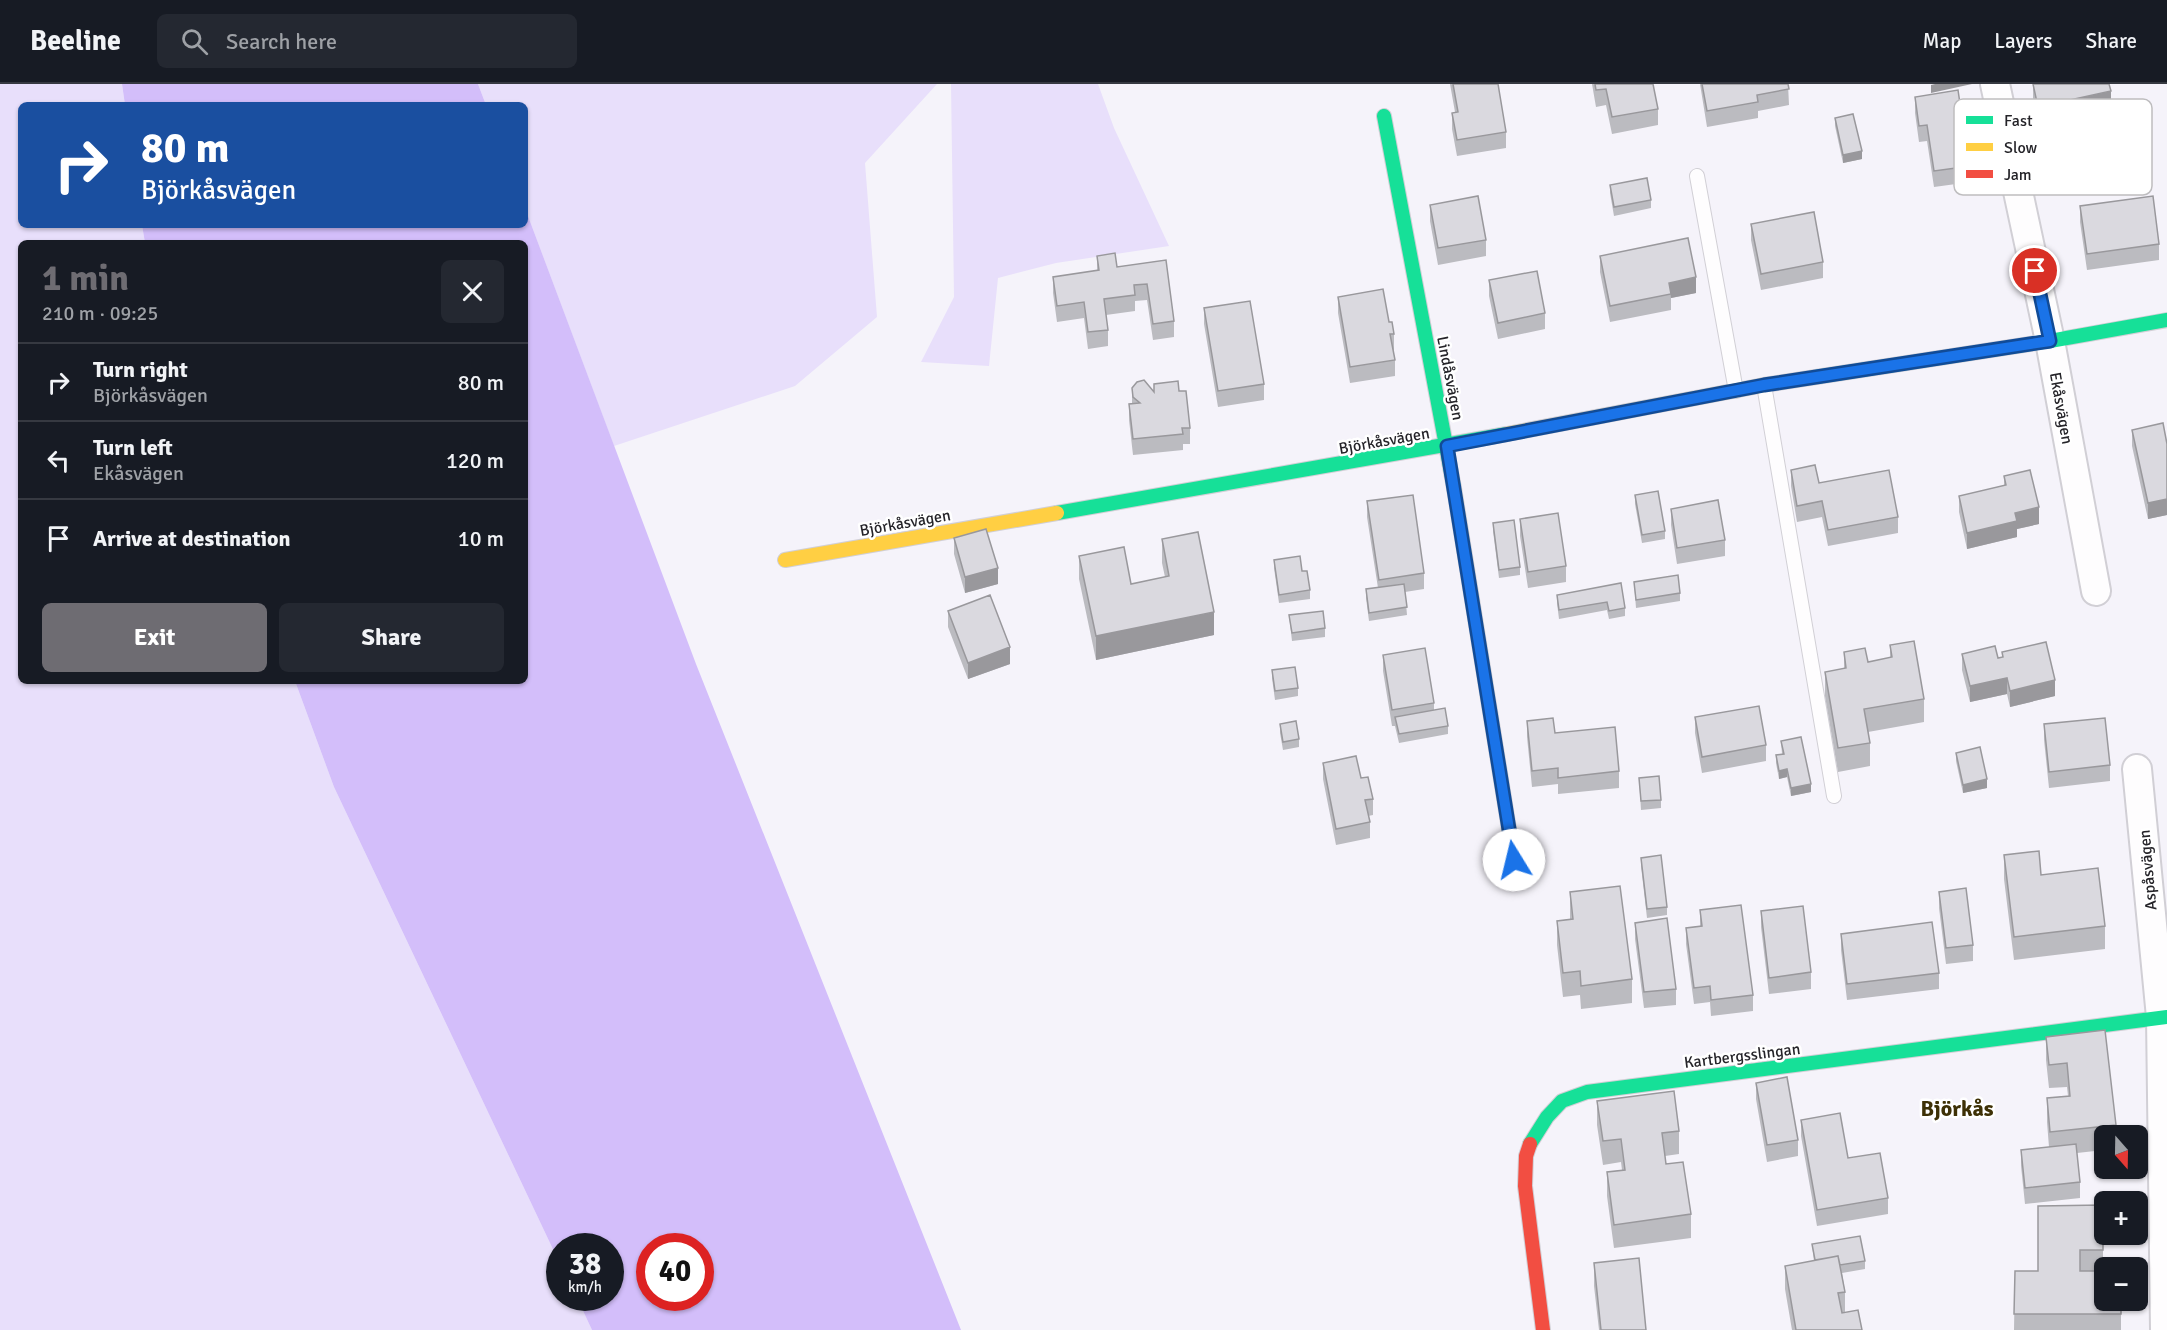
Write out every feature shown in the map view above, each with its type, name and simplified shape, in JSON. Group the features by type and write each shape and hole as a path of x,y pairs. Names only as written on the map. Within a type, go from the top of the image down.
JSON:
{"street":[{"name":"Ekåsvägen","path":"1995,84 1998,99"},
{"name":"Lindåsvägen","path":"1384,116 1447,446 1514,860"},
{"name":"Ekåsvägen","path":"2019,195 2050,341 2096,591"},
{"name":"Björkåsvägen","path":"784,560 1447,446 1764,385 2050,341 2167,320"},
{"name":"Aspåsvägen","path":"2137,769 2164,1017 2165,1330"},
{"name":"Kartbergsslingan","path":"1543,1330 1524,1186 1526,1156 1533,1137 1562,1101 1587,1092 2164,1017"}],"lane":[{"path":"1697,176 1736,391"},
{"path":"1764,385 1834,796"}],"shaded area":[{"path":"0,84 122,84 125,102 18,102 18,228 142,228 144,240 18,240 18,684 296,684 334,787 546,1235 546,1311 583,1311 592,1330 0,1330"},
{"path":"122,84 478,84 485,102 125,102"},
{"path":"478,84 937,84 865,163 877,317 795,386 614,446 528,216 528,102 485,102"},
{"path":"951,84 1098,84 1114,128 1169,246 1056,263 998,278 989,366 921,362 954,297"},
{"path":"528,216 696,664 961,1330 592,1330 583,1311 624,1311 624,1233 546,1235 334,787 296,684 528,684 528,240 144,240 142,228 528,228"}],"building":[{"path":"1453,84 1498,84 1506,132 1457,140 1452,113 1458,112"},
{"path":"1595,84 1653,84 1658,109 1612,117 1606,89 1596,90"},
{"path":"1702,84 1788,84 1789,89 1757,95 1758,102 1707,111"},
{"path":"2033,84 2109,84 2111,91 2074,99 2036,99"},
{"path":"1958,90 1959,99 1954,99 1954,168 1934,171 1927,125 1919,126 1915,97"},
{"path":"1853,114 1862,151 1843,155 1835,118"},
{"path":"1647,178 1651,200 1614,207 1610,185"},
{"path":"1478,196 1486,240 1438,248 1430,205"},
{"path":"2153,196 2159,244 2087,254 2080,206"},
{"path":"1814,212 1823,262 1761,274 1751,224"},
{"path":"1688,238 1696,277 1669,283 1671,294 1610,306 1600,256"},
{"path":"1115,253 1117,267 1166,260 1174,321 1153,324 1147,284 1134,285 1135,295 1104,299 1108,330 1088,332 1084,302 1057,306 1053,277 1099,270 1097,256"},
{"path":"1537,271 1545,313 1498,323 1489,280"},
{"path":"1383,289 1389,322 1392,322 1394,334 1390,334 1395,360 1350,367 1338,297"},
{"path":"1250,301 1264,384 1218,391 1204,308"},
{"path":"1144,380 1154,392 1154,384 1178,381 1179,391 1186,391 1190,428 1182,428 1183,434 1133,439 1129,404 1140,403 1133,397 1132,388 1137,382"},
{"path":"2163,423 2167,444 2167,499 2148,503 2132,430"},
{"path":"1815,465 1819,483 1889,470 1898,517 1828,530 1822,501 1797,506 1791,470"},
{"path":"2030,470 2039,507 2015,513 2017,521 1967,533 1959,496 2006,485 2004,476"},
{"path":"1658,491 1665,531 1642,535 1635,495"},
{"path":"1413,495 1424,573 1379,580 1367,501"},
{"path":"1718,500 1725,540 1677,548 1671,509"},
{"path":"1558,513 1566,566 1528,572 1520,519"},
{"path":"1514,520 1520,567 1499,570 1493,523"},
{"path":"986,529 998,568 965,577 954,538"},
{"path":"1198,532 1214,612 1096,636 1079,556 1124,547 1131,584 1169,576 1162,539"},
{"path":"1300,556 1302,571 1307,571 1310,590 1279,595 1274,560"},
{"path":"1678,575 1680,593 1636,600 1634,582"},
{"path":"1621,583 1625,608 1609,611 1607,602 1559,610 1557,595"},
{"path":"1404,584 1407,607 1369,613 1366,589"},
{"path":"990,595 1010,647 968,663 948,611"},
{"path":"1323,611 1325,628 1292,633 1289,615"},
{"path":"1914,641 1924,699 1864,709 1870,743 1838,748 1825,672 1846,668 1844,652 1865,648 1868,662 1892,657 1890,645"},
{"path":"2046,642 2055,680 2010,691 2007,678 1970,686 1962,654 1995,646 1998,658 2003,657 2002,652"},
{"path":"1425,648 1434,703 1392,710 1383,655"},
{"path":"1295,667 1298,688 1275,691 1272,670"},
{"path":"1759,706 1766,745 1702,757 1695,717"},
{"path":"1445,708 1448,726 1399,734 1395,717"},
{"path":"1553,718 1555,733 1615,727 1619,771 1558,778 1558,768 1532,771 1527,721"},
{"path":"2105,718 2110,765 2049,772 2044,724"},
{"path":"1296,721 1299,739 1283,742 1280,724"},
{"path":"1801,737 1811,784 1791,788 1787,769 1779,771 1776,755 1784,754 1781,741"},
{"path":"1980,747 1987,779 1963,785 1956,753"},
{"path":"1356,756 1361,778 1368,777 1373,799 1365,800 1370,822 1336,829 1323,763"},
{"path":"1659,776 1661,800 1641,801 1639,778"},
{"path":"2039,851 2041,875 2098,868 2105,926 2014,937 2004,855"},
{"path":"1661,855 1667,907 1647,909 1641,858"},
{"path":"1620,886 1632,979 1581,986 1580,971 1563,973 1557,921 1573,919 1570,892"},
{"path":"1966,888 1973,945 1946,948 1939,892"},
{"path":"1741,905 1753,995 1711,1000 1710,986 1694,988 1686,928 1702,926 1700,910"},
{"path":"1803,906 1811,972 1769,978 1761,911"},
{"path":"1667,918 1676,989 1644,992 1635,923"},
{"path":"1932,922 1939,973 1847,984 1841,934"},
{"path":"2105,1030 2116,1125 2094,1125 2094,1127 2050,1132 2047,1098 2070,1096 2067,1063 2049,1065 2046,1037"},
{"path":"1787,1077 1798,1140 1767,1145 1756,1083"},
{"path":"1674,1091 1679,1131 1662,1133 1666,1164 1683,1162 1691,1214 1614,1225 1607,1172 1625,1170 1621,1139 1603,1141 1597,1101"},
{"path":"1840,1113 1848,1158 1880,1153 1888,1198 1817,1210 1801,1120"},
{"path":"2076,1144 2080,1182 2025,1188 2021,1150"},
{"path":"2094,1205 2094,1245 2103,1245 2103,1250 2080,1250 2080,1271 2094,1271 2094,1311 2121,1311 2121,1314 2014,1314 2015,1271 2038,1271 2038,1206"},
{"path":"1860,1236 1865,1261 1840,1265 1838,1256 1815,1260 1812,1244"},
{"path":"1838,1256 1845,1292 1838,1293 1842,1313 1858,1310 1862,1330 1796,1330 1785,1266"},
{"path":"1639,1258 1646,1330 1601,1330 1594,1263"}],"traffic: fast":[{"path":"1384,116 1454,488"},
{"path":"1816,377 2050,341 2167,320"},
{"path":"1057,513 1507,434"},
{"path":"1530,1144 1547,1117 1562,1101 1587,1092 2167,1017"}],"traffic: slow":[{"path":"1507,434 1816,377"},
{"path":"1454,488 1514,860"},
{"path":"785,560 1057,513"}],"traffic: jam":[{"path":"1530,1144 1526,1156 1525,1186 1543,1330"}],"district":[{"name":"Björkås","path":"1957,1108"}],"route":[{"path":"1514,860 1447,446 1764,385 2050,341 2035,271"}]}
